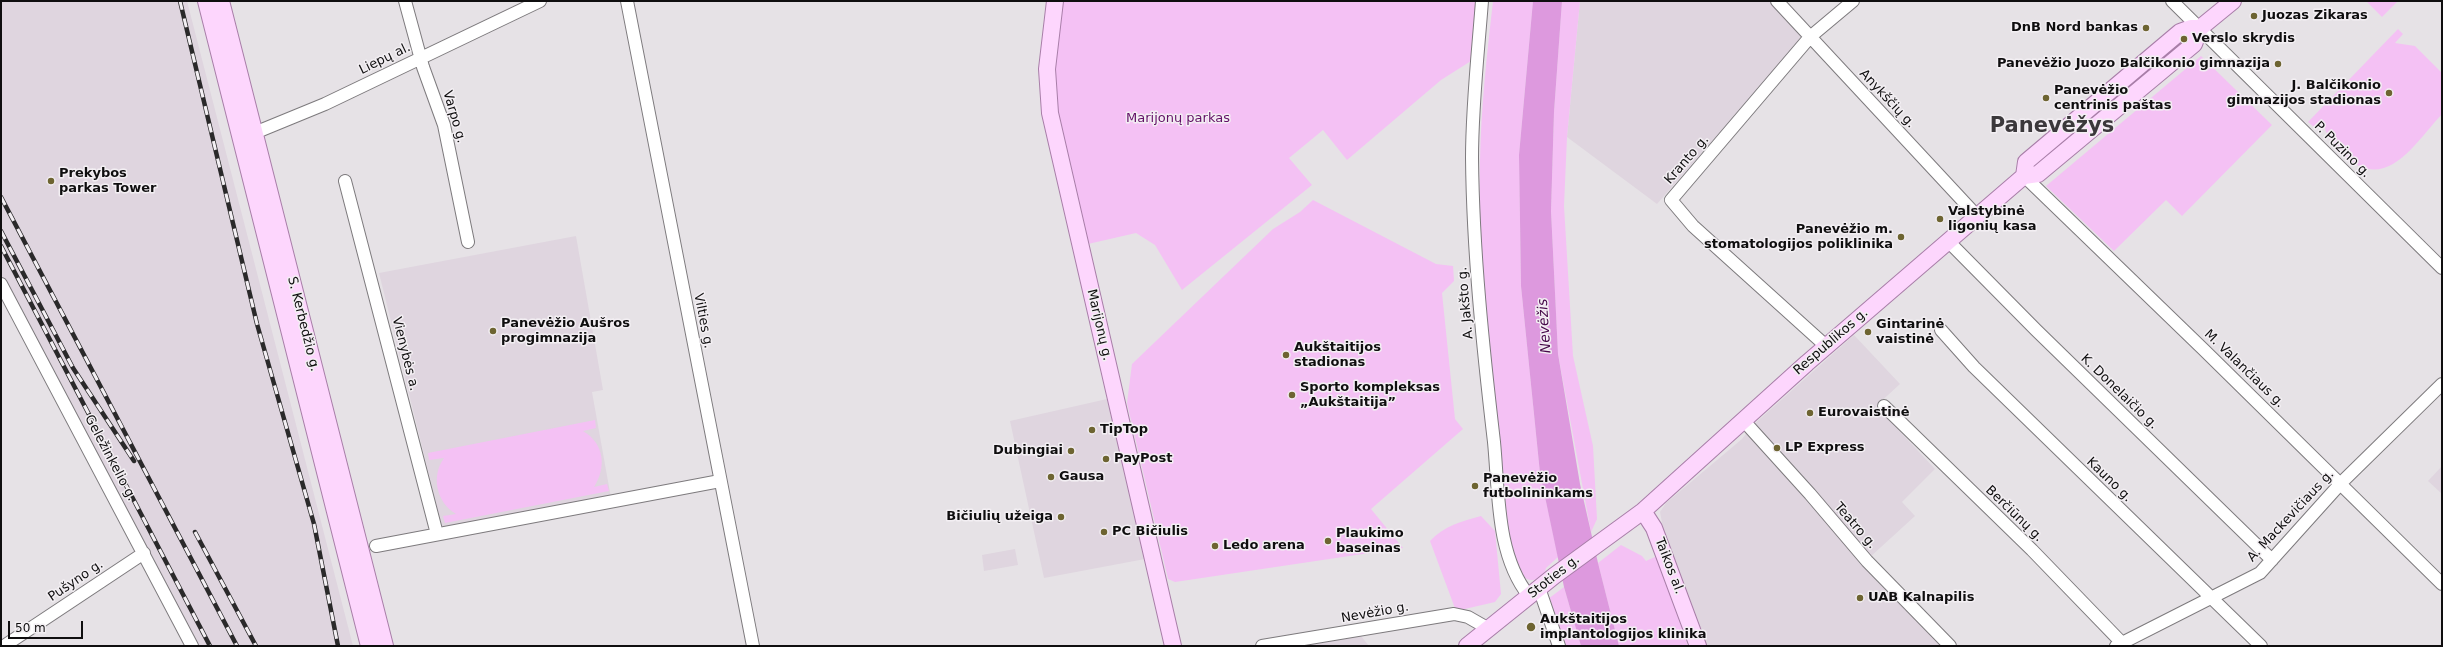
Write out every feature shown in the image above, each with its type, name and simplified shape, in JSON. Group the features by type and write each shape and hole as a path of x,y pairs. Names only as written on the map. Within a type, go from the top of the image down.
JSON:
{"main road":[{"name":"S. Kerbedžio g.","path":"206,1 247,136 385,646"},
{"name":"S. Kerbedžio g.","path":"221,1 247,136 369,646"},
{"name":"Marijonų g.","path":"1055,1 1047,70 1050,113 1173,646"},
{"name":"Respublikos g.","path":"1642,511 1826,346 2024,176 2026,162 2180,32 2191,28 2200,28 2233,1"},
{"name":"Stoties g.","path":"1467,646 1554,576 1642,511"},
{"name":"Taikos al.","path":"1642,511 1654,528 1698,646"}],"street":[{"name":"Varpo g.","path":"405,1 420,57 444,124 468,242"},
{"name":"Liepų al.","path":"247,136 325,104 420,57 540,1"},
{"name":"Vilties g.","path":"627,1 753,646"},
{"name":"A. Jakšto g.","path":"1482,1 1475,85 1472,158 1477,278 1504,534 1514,576 1534,592 1559,646"},
{"name":"Anykščių g.","path":"1777,1 1977,216"},
{"name":"Kranto g.","path":"1826,346 1693,226 1671,200 1810,37 1853,1"},
{"name":"P. Puzino g.","path":"2172,1 2442,267"},
{"name":"M. Valančiaus g.","path":"2024,176 2341,483 2442,584"},
{"name":"Vienybės a.","path":"345,181 437,534"},
{"name":"K. Donelaičio g.","path":"1948,241 2036,330 2272,560"},
{"name":"Geležinkelio g.","path":"1,284 192,646"},
{"name":"Kauno g.","path":"1941,330 1974,368 2261,646"},
{"name":"A. Mackevičiaus g.","path":"2119,644 2210,597 2249,579 2272,560 2341,483 2442,384"},
{"name":"Berčiūnų g.","path":"1884,406 2032,550 2119,644"},
{"name":"Teatro g.","path":"1743,420 1810,494 1839,529 1950,646"},
{"path":"376,546 720,481"},
{"name":"Pušyno g.","path":"4,646 144,553"},
{"name":"Nevėžio g.","path":"1262,646 1454,614 1468,617 1489,629"}],"shaded area":[{"path":"1,1 187,1 353,646 196,646 1,277"},
{"path":"1580,1 1770,1 1803,37 1657,204 1567,137"},
{"name":"Panevėžio Aušros progimnazija","path":"576,236 603,390 592,392 611,498 447,529 442,527 379,273"},
{"path":"1854,335 1900,384 1876,406 1935,469 1902,502 1915,516 1869,558 1943,646 1704,646 1665,538 1660,512 1666,503 1742,439 1752,426"},
{"path":"1107,399 1145,559 1044,578 1010,421"},
{"path":"2442,466 2442,494 2428,481"},
{"path":"1015,549 1018,565 984,571 982,555"},
{"path":"1357,631 1369,646 1301,646 1300,640"}],"green space":[{"name":"Marijonų parkas","path":"1062,1 1477,1 1471,61 1441,80 1347,160 1323,130 1289,158 1312,185 1182,290 1155,245 1136,233 1088,244 1054,93 1052,68"},
{"path":"1493,1 1533,1 1519,155 1521,286 1540,473 1558,557 1546,568 1544,575 1536,579 1529,580 1524,577 1520,571 1510,541 1484,303 1481,256 1480,161 1483,101"},
{"path":"1562,1 1580,1 1567,137 1564,206 1573,356 1593,446 1597,519 1591,532 1558,354 1551,211 1554,112"},
{"path":"2366,1 2398,1 2382,17"},
{"name":"J. Balčikonio gimnazijos stadionas","path":"2398,29 2403,34 2395,43 2415,46 2442,73 2442,114 2410,150 2399,160 2387,167 2374,170 2360,166 2345,156 2333,144 2328,136 2323,120 2315,128 2308,122"},
{"path":"2201,56 2272,125 2182,216 2166,200 2114,251 2046,186"},
{"name":"Sporto kompleksas „Aukštaitija”","path":"1313,200 1436,264 1453,266 1454,281 1442,293 1455,419 1463,429 1371,509 1403,548 1175,582 1168,579 1127,403 1132,364 1273,229 1300,212"},
{"path":"595,420 596,428 583,431 595,442 601,456 601,472 594,487 607,484 609,491 445,523 443,516 456,514 444,503 438,488 438,473 444,458 429,460 428,453"},
{"path":"1481,516 1495,531 1501,594 1495,602 1456,611 1430,541 1441,531 1447,528 1460,522"},
{"path":"1621,545 1642,556 1646,561 1657,556 1688,646 1619,646 1598,563"},
{"path":"1564,587 1581,646 1562,646 1548,599"}],"water":[{"name":"Nevėžis","path":"1533,1 1562,1 1554,112 1551,211 1558,354 1580,484 1619,646 1581,646 1564,587 1540,473 1521,286 1519,155"}],"railway":[{"path":"180,1 257,324 314,524 338,646"},
{"path":"1,197 237,646"},
{"path":"1,231 73,368 134,461"},
{"path":"1,246 210,646"},
{"path":"195,532 256,646"}],"place":[{"name":"Juozas Zikaras","path":"2254,16"},
{"name":"DnB Nord bankas","path":"2146,28"},
{"name":"Verslo skrydis","path":"2184,39"},
{"name":"Panevėžio Juozo Balčikonio gimnazija","path":"2278,64"},
{"name":"J. Balčikonio gimnazijos stadionas","path":"2389,93"},
{"name":"Panevėžio centrinis paštas","path":"2046,98"},
{"name":"Prekybos parkas Tower","path":"51,181"},
{"name":"Valstybinė ligonių kasa","path":"1940,219"},
{"name":"Panevėžio m. stomatologijos poliklinika","path":"1901,237"},
{"name":"Panevėžio Aušros progimnazija","path":"493,331"},
{"name":"Gintarinė vaistinė","path":"1868,332"},
{"name":"Aukštaitijos stadionas","path":"1286,355"},
{"name":"Sporto kompleksas „Aukštaitija”","path":"1292,395"},
{"name":"Eurovaistinė","path":"1810,413"},
{"name":"TipTop","path":"1092,430"},
{"name":"LP Express","path":"1777,448"},
{"name":"Dubingiai","path":"1071,451"},
{"name":"PayPost","path":"1106,459"},
{"name":"Gausa","path":"1051,477"},
{"name":"Panevėžio futbolininkams","path":"1475,486"},
{"name":"Bičiulių užeiga","path":"1061,517"},
{"name":"PC Bičiulis","path":"1104,532"},
{"name":"Plaukimo baseinas","path":"1328,541"},
{"name":"Ledo arena","path":"1215,546"},
{"name":"UAB Kalnapilis","path":"1860,598"},
{"name":"Aukštaitijos implantologijos klinika","path":"1531,627"}],"district":[{"name":"Panevėžys","path":"2052,127"}]}
